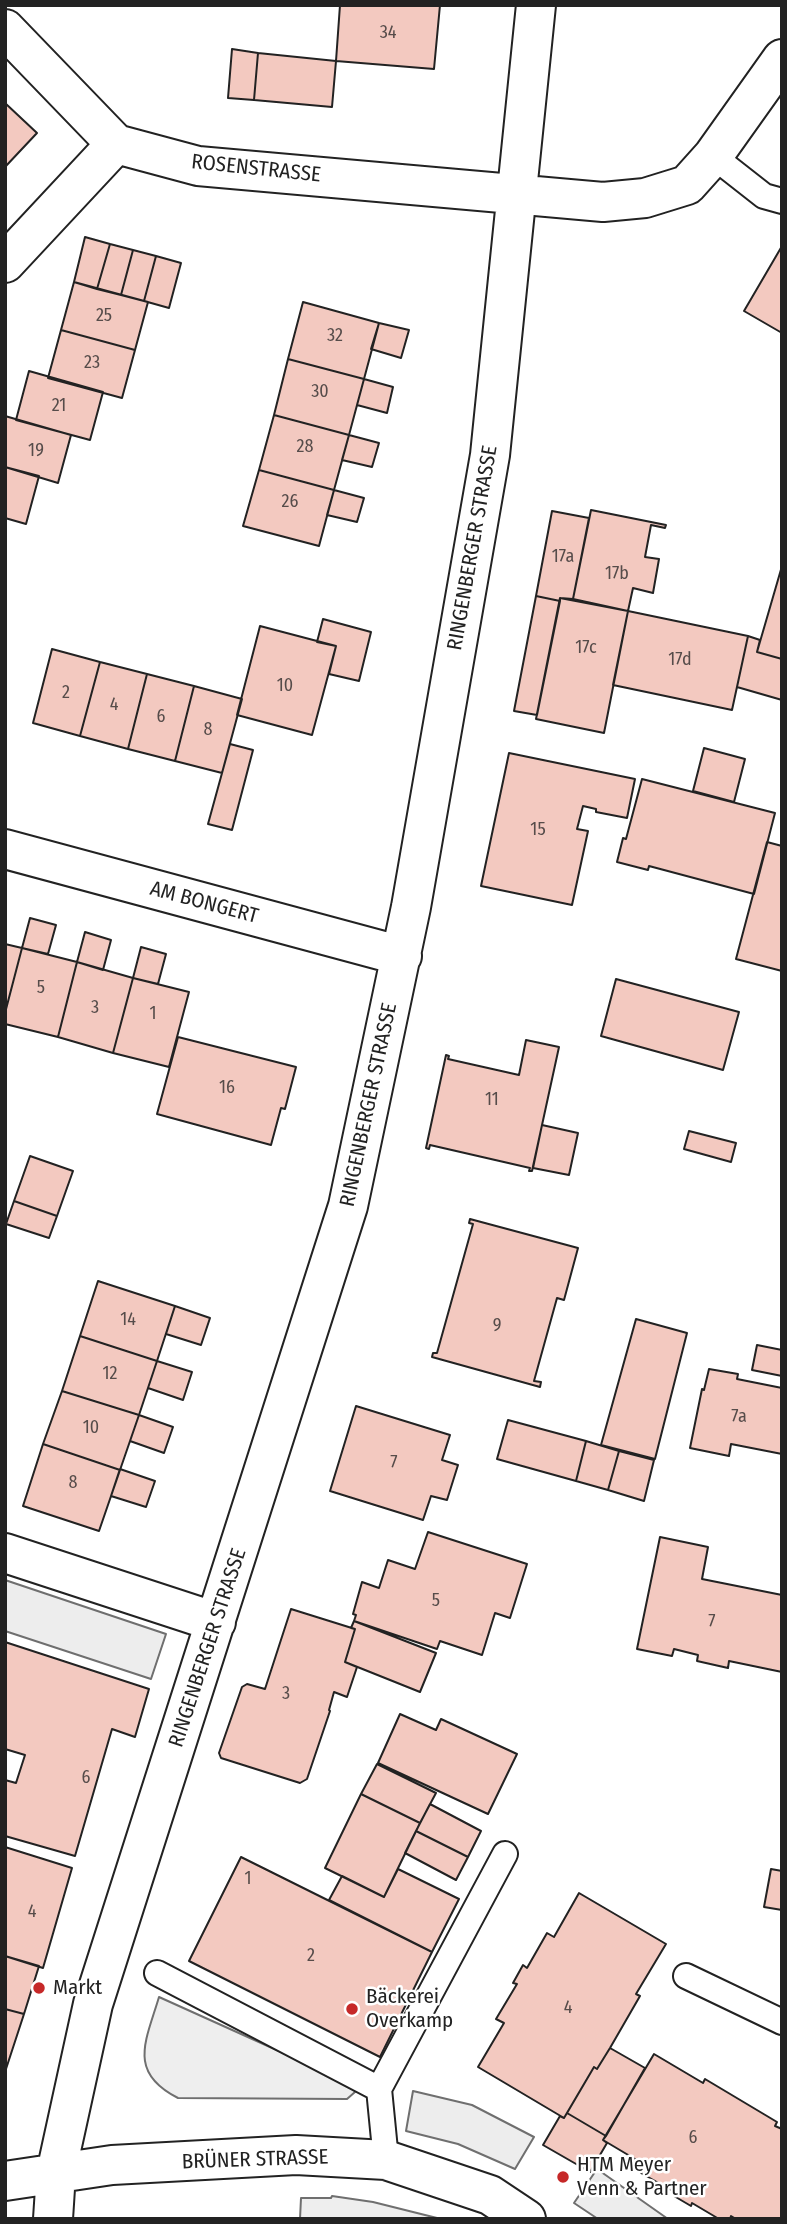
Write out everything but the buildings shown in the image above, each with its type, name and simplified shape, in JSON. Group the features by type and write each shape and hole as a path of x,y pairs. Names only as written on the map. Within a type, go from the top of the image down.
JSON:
{"street":[{"name":"RINGENBERGER STRASSE","path":"52,2219 56,2173 93,2004 348,1206 402,956 490,455 536,5"},
{"path":"5,29 116,144 5,263"},
{"name":"ROSENSTRASSE","path":"116,144 198,166 603,202 645,198 687,185 713,156 782,59"},
{"name":"AM BONGERT","path":"5,849 402,956"},
{"path":"5,1553 216,1622"},
{"name":"BRÜNER STRASSE","path":"5,2181 112,2165 296,2155 386,2160 489,2195 526,2219"}],"lane":[{"path":"713,156 764,195 782,201"},
{"path":"386,2160 379,2090 505,1854"},
{"path":"157,1973 379,2090"},
{"path":"686,1976 782,2022"}],"shaded area":[{"path":"5,1580 166,1634 151,1679 5,1631"},
{"path":"159,1997 352,2084 355,2092 347,2099 178,2098 162,2088 146,2066 146,2041"},
{"path":"413,2091 472,2105 534,2137 515,2169 458,2144 406,2131"},
{"path":"597,2169 668,2219 598,2219 574,2203"},
{"path":"332,2196 373,2202 441,2219 300,2219 301,2198"}],"place":[{"name":"Markt","path":"39,1988"},
{"name":"Bäckerei Overkamp","path":"352,2009"},
{"name":"HTM Meyer Venn & Partner","path":"563,2177"}]}
